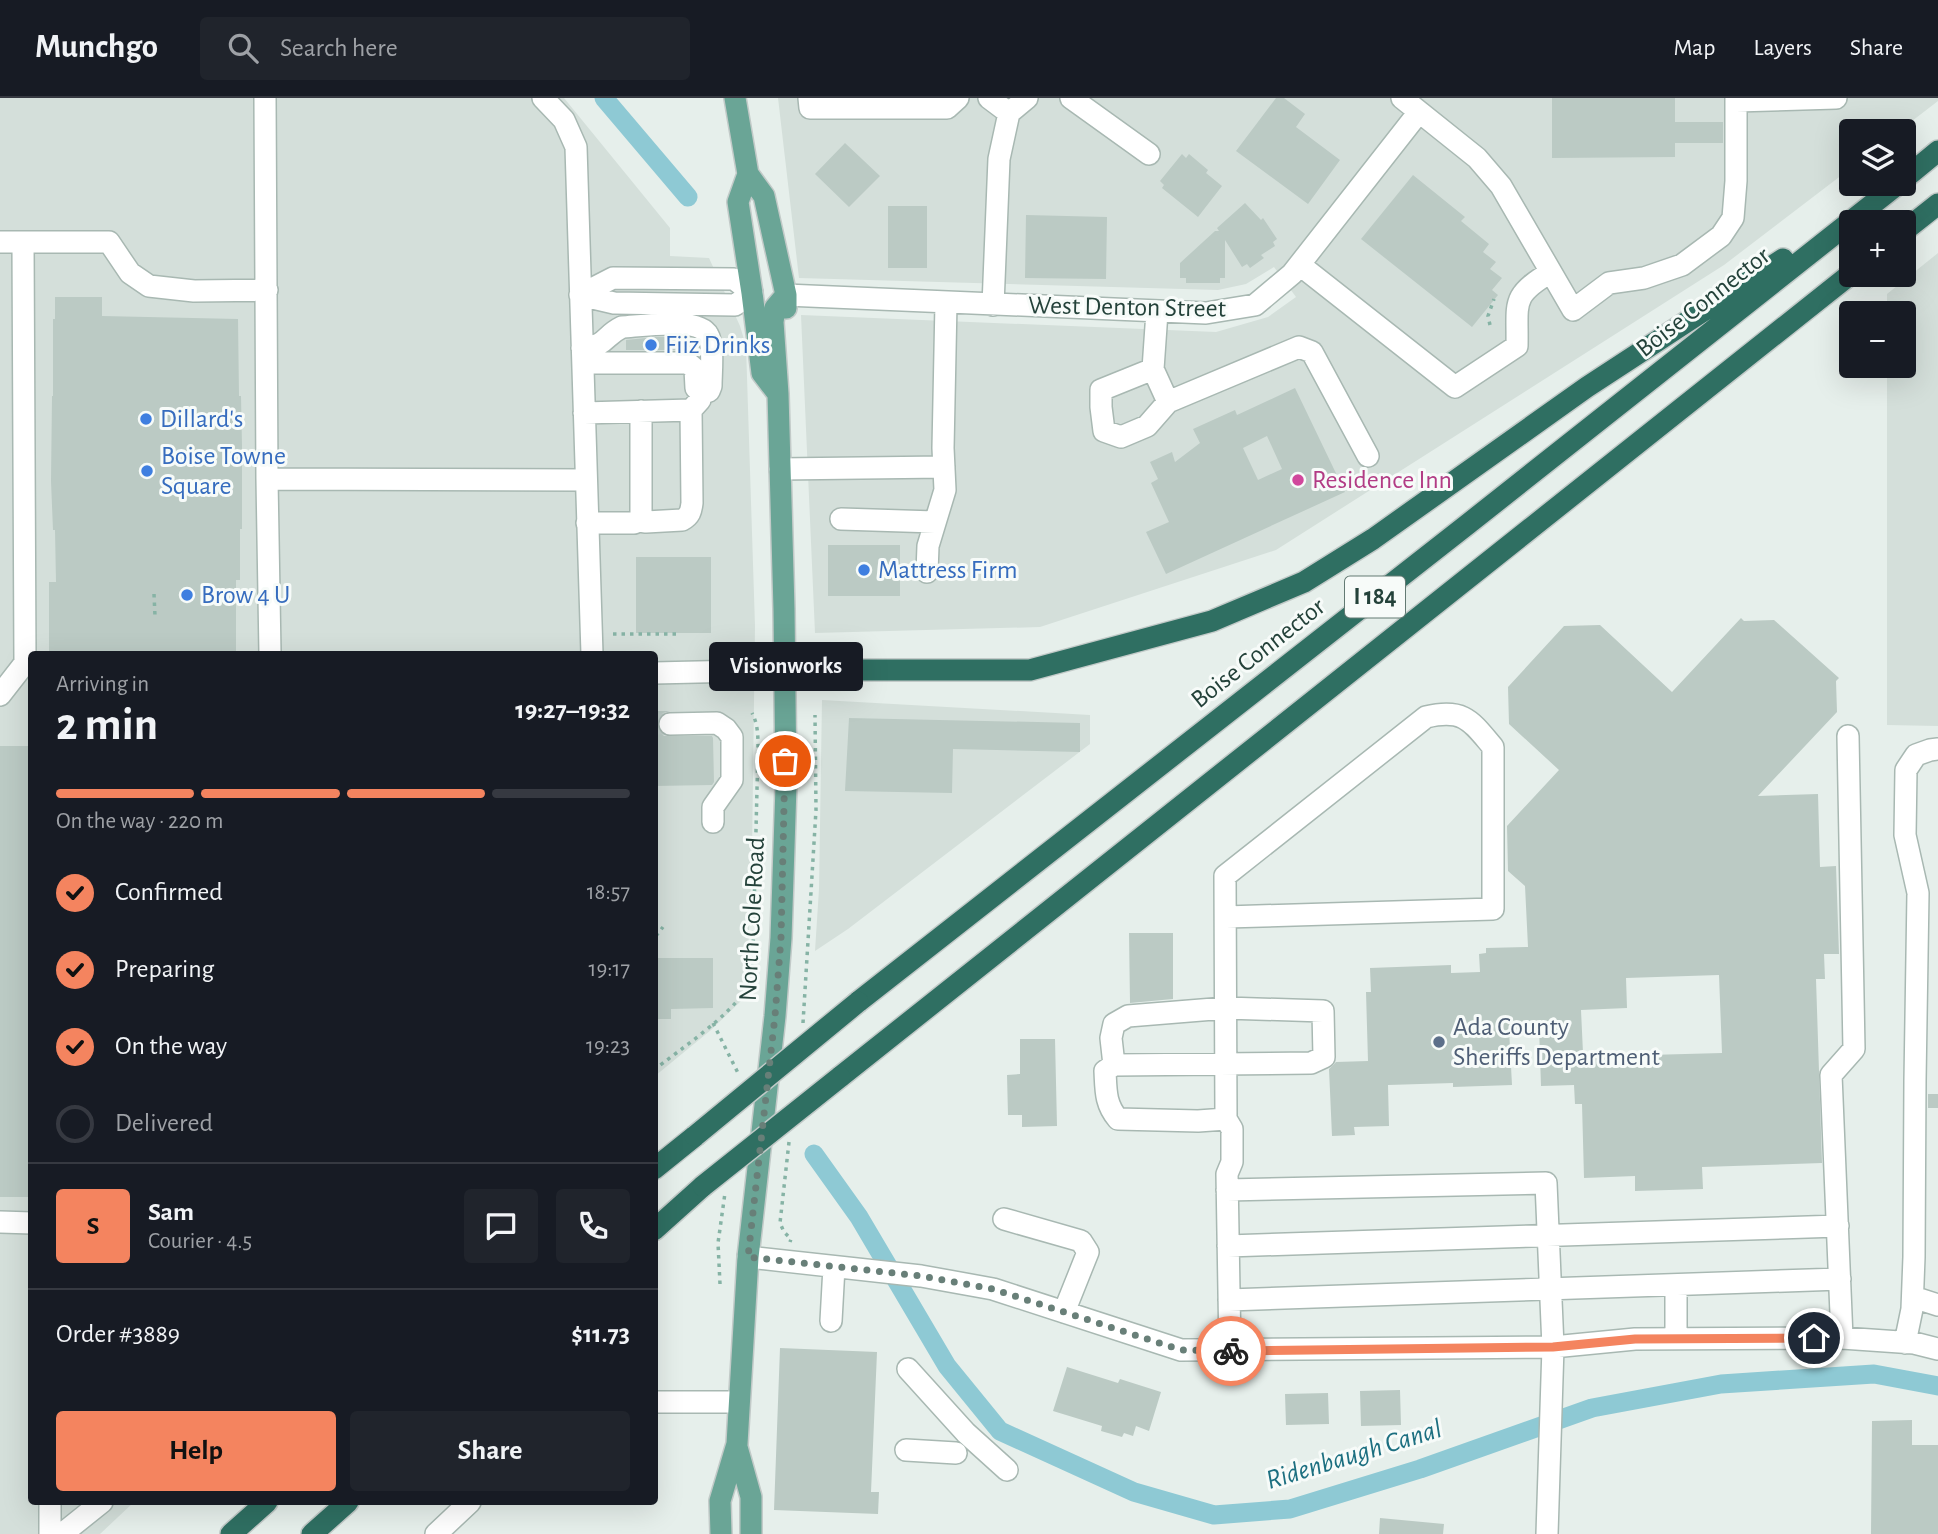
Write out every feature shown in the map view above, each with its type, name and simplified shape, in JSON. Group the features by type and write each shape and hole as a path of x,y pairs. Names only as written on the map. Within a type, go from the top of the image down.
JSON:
{"highway":[{"name":"Boise Connector","path":"1916,169 1938,151"},
{"path":"785,670 1030,670 1212,621 1304,582 1373,539 1587,387 1880,196"},
{"name":"Boise Connector","path":"658,1166 858,1002 1883,196"},
{"path":"1916,222 1938,204"},
{"name":"I 184","path":"658,1226 703,1186 1839,283"},
{"path":"231,1534 264,1505"},
{"path":"312,1534 345,1505"}],"main road":[{"name":"North Cole Road","path":"721,1534 720,1501 737,1444 748,1257 773,1040 781,938 786,786 778,394 790,372 786,295 764,196 748,174 735,98"},
{"name":"North Cole Road","path":"748,174 738,202 762,373 778,394"},
{"name":"North Cole Road","path":"737,1444 751,1497 751,1534"}],"street":[{"path":"265,98 270,651"},
{"path":"543,98 564,120 576,147 592,651"},
{"path":"809,98 810,108 947,108 958,98"},
{"path":"989,98 1009,113"},
{"path":"993,305 999,159 1009,113 1027,98"},
{"path":"1071,98 1149,154"},
{"path":"1402,98 1477,158 1501,186 1573,310 1609,283 1644,278 1682,265 1721,236 1733,218 1736,99 1836,98"},
{"name":"West Denton Street","path":"786,295 1157,312 1206,313 1255,305 1300,265 1419,111"},
{"path":"0,242 109,242 130,273 149,286 194,290 267,290"},
{"path":"0,695 25,663 23,242"},
{"path":"1300,265 1455,387 1517,346 1518,298 1530,285 1551,272"},
{"path":"580,295 613,278 734,279 752,293"},
{"path":"928,572 928,546 945,490 946,303"},
{"path":"1157,312 1153,369 1168,402"},
{"path":"582,355 603,343 615,330 622,327 691,324 703,329 710,340 711,386 691,410 584,412"},
{"path":"1153,369 1101,390 1104,431 1121,437 1147,426 1168,402 1299,346 1312,352 1368,456"},
{"path":"582,355 688,363 695,369 695,388 704,393"},
{"path":"587,523 634,523 682,520 688,517 692,503 691,410"},
{"path":"639,521 641,411"},
{"path":"780,470 944,467"},
{"path":"267,479 586,480"},
{"path":"841,519 935,522"},
{"path":"658,673 785,670"},
{"path":"1226,917 1493,909 1493,747 1470,720 1457,715 1426,717 1225,876 1226,1119 1232,1129 1233,1162 1227,1182 1230,1351"},
{"path":"670,724 717,723 732,737 732,780 713,807 713,822"},
{"path":"1842,1338 1832,1075 1854,1049 1848,736"},
{"path":"1905,1342 1913,1309 1928,911 1918,893 1905,835 1906,771 1916,755 1938,749"},
{"path":"1114,1065 1111,1038 1114,1024 1128,1016 1226,1008 1323,1011 1324,1057 1311,1063 1114,1065 1105,1071 1106,1098 1118,1119 1226,1119"},
{"path":"1227,1182 1546,1183 1553,1347 1547,1534"},
{"path":"1004,1219 1081,1241 1088,1252 1064,1312"},
{"path":"0,1222 28,1223"},
{"path":"1228,1246 1838,1226"},
{"path":"748,1257 921,1276 993,1289 1181,1350 1553,1347 1635,1339 1842,1338 1905,1342 1938,1349"},
{"path":"831,1321 834,1267"},
{"path":"1229,1300 1840,1279"},
{"path":"1676,1285 1676,1339"},
{"path":"1913,1297 1938,1305"},
{"path":"908,1370 966,1433 1007,1469"},
{"path":"658,1402 738,1402"},
{"path":"906,1450 956,1453"},
{"path":"50,1505 50,1534"},
{"path":"62,1534 98,1505"},
{"path":"436,1534 467,1505"}],"path":[{"path":"1490,324 1488,316 1494,299"},
{"path":"154,594 155,616"},
{"path":"613,634 678,634"},
{"path":"658,1067 737,1000 749,979 753,953 758,748 757,729 752,713"},
{"path":"815,715 815,834"},
{"path":"658,933 663,926"}],"shaded area":[{"path":"0,98 564,98 670,228 670,256 709,258 740,326 746,346 755,626 752,854 744,998 711,1030 658,1074 658,651 28,651 28,1505 131,1505 100,1534 0,1534"},
{"path":"778,98 1938,98 1938,101 1915,119 1839,119 1839,177 1724,265 1276,550 1040,627 815,633 801,315 1216,332 1268,317 1296,297 1274,267 1246,284 1218,290 799,278"},
{"path":"1938,253 1938,726 1887,725 1887,378 1916,378 1916,301 1887,301 1887,294 1896,287 1916,287 1916,271"},
{"path":"822,700 1090,715 1090,744 848,929 815,951 819,889"}],"building":[{"path":"1276,98 1284,98 1305,114 1296,127 1340,160 1308,204 1236,151"},
{"path":"1552,98 1675,98 1675,122 1723,122 1723,143 1675,143 1675,157 1552,158"},
{"path":"845,143 880,176 849,207 815,174"},
{"path":"1182,154 1186,158 1189,154 1222,186 1198,217 1162,188 1164,185 1160,181"},
{"path":"1413,175 1465,217 1461,221 1489,244 1483,252 1496,262 1490,269 1502,278 1492,290 1498,295 1472,327 1361,239"},
{"path":"1245,203 1261,220 1263,218 1277,239 1273,242 1275,246 1261,255 1264,258 1250,268 1247,264 1242,267 1225,240 1225,278 1220,278 1220,283 1186,283 1186,278 1180,278 1180,263 1215,231 1219,231 1217,228"},
{"path":"888,206 927,206 927,268 888,268"},
{"path":"1026,215 1107,217 1106,279 1025,278"},
{"name":"Boise Towne Square","path":"55,297 102,297 102,316 238,319 242,529 240,580 236,580 236,651 49,651 49,582 56,582 51,481"},
{"name":"Fiiz Drinks","path":"676,337 676,350 626,350 626,340"},
{"name":"Residence Inn","path":"1295,388 1345,492 1166,574 1146,532 1169,522 1151,483 1158,479 1150,462 1172,452 1175,462 1200,443 1193,429 1235,410 1237,415","holes":["1267,436 1282,469 1258,480 1243,448"]},
{"name":"Mattress Firm","path":"828,545 900,545 900,596 828,596"},
{"path":"636,557 711,557 711,633 636,633"},
{"path":"1741,618 1744,621 1774,620 1839,678 1836,681 1837,712 1758,796 1818,794 1820,867 1836,866 1839,954 1824,954 1825,979 1816,979 1822,1163 1702,1167 1703,1189 1635,1191 1635,1176 1584,1178 1582,1104 1575,1104 1574,1085 1541,1086 1539,1027 1509,1029 1512,1085 1388,1085 1389,1126 1354,1127 1355,1135 1332,1136 1329,1069 1336,1062 1368,1061 1366,992 1371,992 1370,968 1451,965 1451,973 1480,972 1479,954 1486,953 1486,948 1528,947 1525,886 1508,871 1507,826 1559,770 1509,724 1508,687 1564,626 1600,625 1672,692","holes":["1719,975 1722,1053 1612,1056 1612,1052 1583,1053 1581,1010 1627,1008 1626,978"]},
{"path":"849,718 1080,723 1080,752 953,749 952,793 845,791"},
{"path":"658,728 664,736 712,736 712,785 658,786"},
{"path":"0,746 28,746 28,1197 0,1197"},
{"path":"1129,933 1173,933 1173,999 1130,1003"},
{"path":"658,958 713,958 713,1008 671,1009 671,1019 658,1019"},
{"path":"1020,1039 1055,1039 1057,1126 1022,1127 1022,1115 1008,1115 1007,1075 1020,1074"},
{"path":"1928,1094 1938,1094 1938,1108 1928,1108"},
{"path":"780,1348 877,1352 871,1492 879,1492 878,1514 774,1510"},
{"path":"1067,1367 1118,1383 1120,1379 1161,1392 1149,1431 1136,1426 1133,1436 1124,1433 1122,1437 1101,1431 1102,1426 1053,1411"},
{"path":"1400,1390 1401,1425 1361,1426 1360,1391"},
{"path":"1328,1393 1329,1424 1286,1425 1285,1394"},
{"path":"1912,1420 1912,1445 1938,1445 1938,1534 1871,1534 1872,1421"},
{"path":"1380,1518 1444,1524 1443,1534 1379,1534"}],"waterway":[{"name":"Ridenbaugh Canal","path":"604,98 688,197"},
{"name":"Ridenbaugh Canal","path":"814,1154 859,1217 947,1366 1000,1431 1134,1492 1214,1515 1290,1509 1420,1469 1592,1408 1721,1384 1874,1374 1938,1386"}],"tunnel":[{"path":"658,724 670,724"}],"way so far":[{"path":"785,761 781,938 748,1257 921,1276 993,1289 1181,1350 1231,1351"}],"place":[{"name":"Fiiz Drinks","path":"651,345"},
{"name":"Dillard's","path":"146,419"},
{"name":"Boise Towne Square","path":"147,471"},
{"name":"Residence Inn","path":"1298,480"},
{"name":"Mattress Firm","path":"864,570"},
{"name":"Brow 4 U","path":"187,595"},
{"name":"Visionworks","path":"785,761"},
{"name":"Ada County Sheriffs Department","path":"1439,1042"}],"route":[{"path":"1231,1351 1553,1347 1635,1339 1814,1338"}]}
